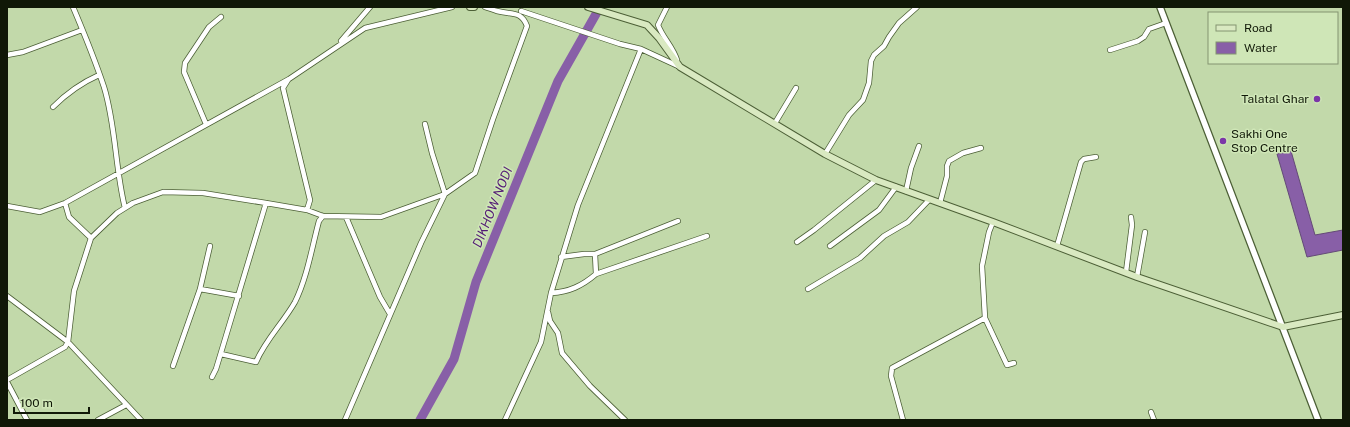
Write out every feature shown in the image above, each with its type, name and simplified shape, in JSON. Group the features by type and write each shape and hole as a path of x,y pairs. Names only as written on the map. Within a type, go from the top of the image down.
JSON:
{"main road":[{"path":"588,7 647,26 659,38 680,67 825,154 876,180 993,222 1137,277 1283,327 1343,315"}],"street":[{"path":"73,7 104,87 113,128 118,172 125,208"},
{"path":"337,45 370,7"},
{"path":"7,206 40,212 65,203 118,172 289,79 337,45 365,28 452,7"},
{"path":"485,7 498,12 521,11 620,44 641,49 680,67"},
{"path":"667,7 658,25 663,37 674,51 680,67"},
{"path":"825,154 849,115 863,100 869,83 871,61 874,55 884,46 899,23 917,7"},
{"path":"1160,7 1318,420"},
{"path":"27,420 7,381 65,347 68,342 74,291 91,238 117,213 133,203 163,192 203,194 266,203 307,210 323,216 381,217 445,194 475,173 527,26 521,11"},
{"path":"206,124 184,72 185,63 209,27 222,17"},
{"path":"1110,50 1138,41 1144,37 1149,30 1166,23"},
{"path":"7,55 24,52 82,30"},
{"path":"505,420 541,342 551,293 578,205 641,49"},
{"path":"54,107 66,94 86,81 99,75"},
{"path":"289,79 283,88 310,200 307,210"},
{"path":"775,123 796,88"},
{"path":"345,420 421,243 445,194 432,153 425,124"},
{"path":"906,191 910,168 919,146"},
{"path":"940,204 949,161 963,153 982,148"},
{"path":"1057,246 1081,162 1084,159 1096,157"},
{"path":"796,242 814,230 876,180"},
{"path":"830,246 879,210 896,188"},
{"path":"808,289 860,258 884,236 908,222 929,200"},
{"path":"65,203 69,218 91,238"},
{"path":"212,377 221,354 239,296 266,203"},
{"path":"221,354 256,362 262,348 294,302 302,286 319,221 323,216"},
{"path":"346,217 380,297 390,314"},
{"path":"1126,272 1132,225 1131,217"},
{"path":"562,257 595,254 678,221"},
{"path":"993,222 989,232 982,266 985,318 1007,366 1014,363"},
{"path":"1137,277 1145,232"},
{"path":"551,293 563,292 585,284 596,274 707,236"},
{"path":"173,366 200,289 210,246"},
{"path":"595,254 596,274"},
{"path":"200,289 239,296"},
{"path":"7,296 68,342 141,420"},
{"path":"547,311 550,321 558,332 562,353 590,386 625,420"},
{"path":"903,420 891,376 892,368 985,318"},
{"path":"98,420 126,405"},
{"path":"1151,412 1154,420"}],"water":[{"path":"1291,151 1315,235 1343,230 1343,250 1307,257 1277,154"}],"waterway":[{"name":"DIKHOW NODI","path":"420,420 454,359 476,282 558,81 600,7"}],"place":[{"name":"Talatal Ghar","path":"1317,99"},
{"name":"Sakhi One Stop Centre","path":"1223,141"}]}
